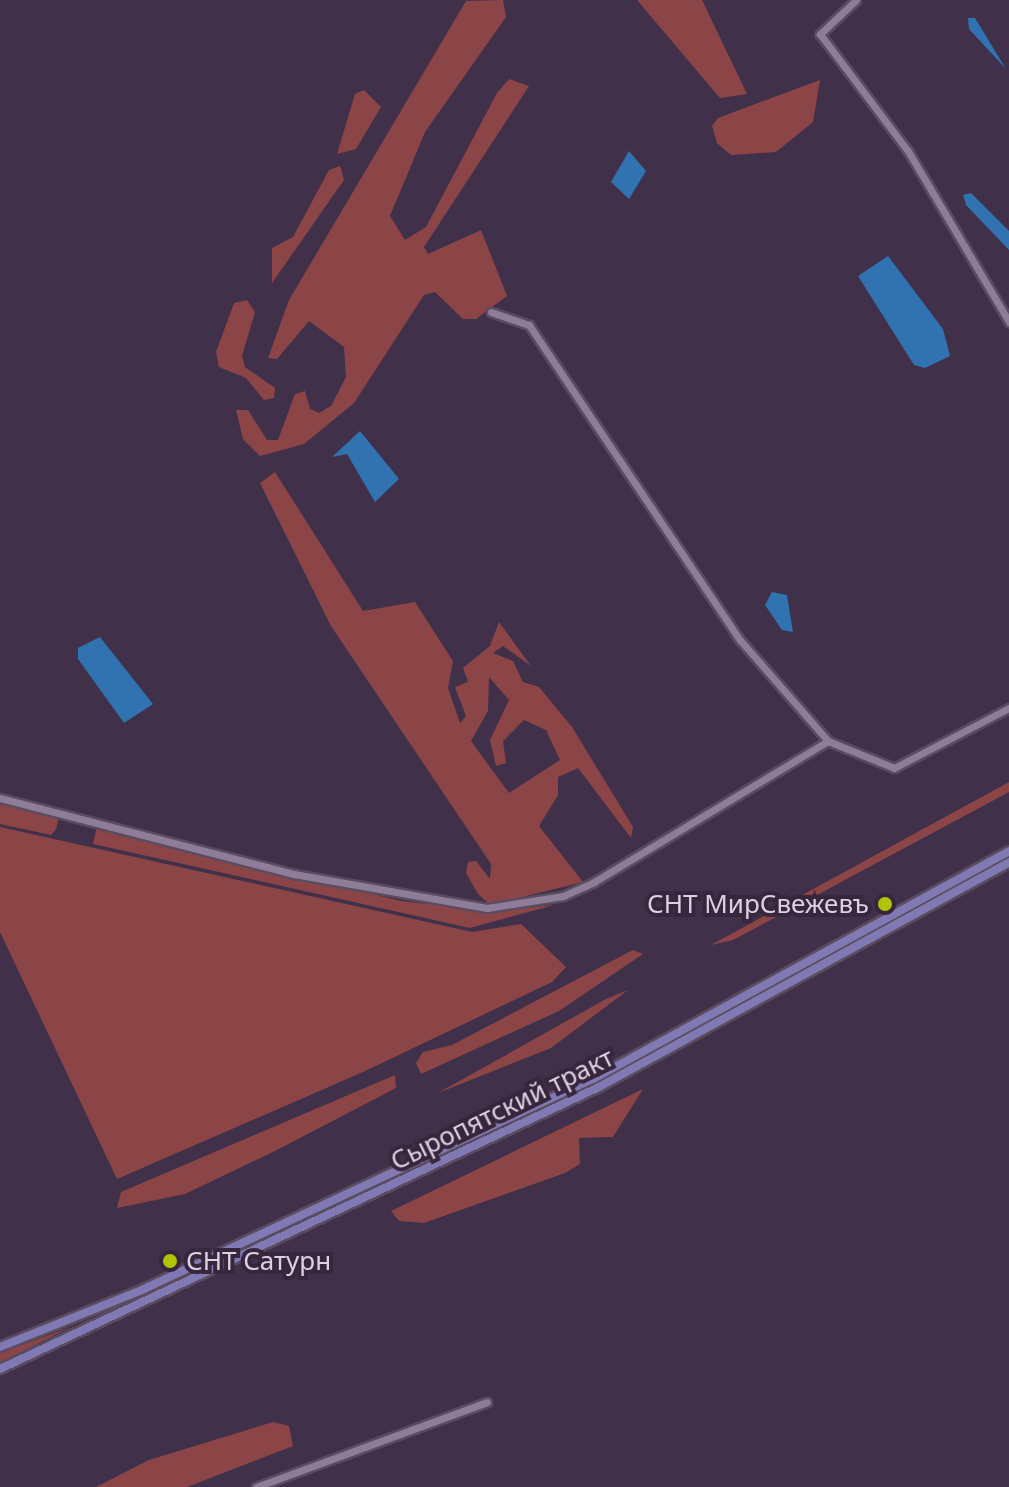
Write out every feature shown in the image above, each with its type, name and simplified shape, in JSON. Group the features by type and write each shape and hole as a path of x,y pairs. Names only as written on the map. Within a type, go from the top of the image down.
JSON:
{"main road":[{"name":"Сыропятский тракт","path":"0,1347 144,1289 593,1079 1009,851"},
{"name":"Сыропятский тракт","path":"0,1369 597,1088 1009,862"}],"street":[{"path":"856,0 820,34 908,151 1009,322"},
{"path":"491,312 529,325 740,640 828,741 894,768 1009,708"},
{"path":"0,798 294,874 487,908 563,896 594,882 828,741"},
{"path":"256,1487 487,1402"}],"shaded area":[{"path":"503,0 506,17 425,132 390,216 405,240 426,227 497,93 509,79 529,86 424,247 428,254 481,230 507,296 476,319 463,319 435,292 424,295 354,403 304,444 260,456 243,439 236,410 248,410 267,440 278,440 295,394 305,391 310,409 319,413 331,406 346,377 344,347 309,321 277,359 268,358 289,300 466,1"},
{"path":"637,0 702,0 747,94 720,98"},
{"path":"820,80 813,122 776,152 731,155 717,143 712,126 718,118"},
{"path":"364,90 381,107 356,149 337,154 355,94"},
{"path":"340,166 344,180 272,283 272,248 293,237 329,170"},
{"path":"247,300 255,312 242,356 245,367 275,388 274,398 264,400 246,378 219,367 216,352 234,303"},
{"path":"275,472 363,611 415,602 453,661 448,688 460,723 466,716 455,687 468,682 463,668 490,646 499,622 531,666 503,646 493,653 513,661 523,682 539,687 572,727 633,827 631,838 578,768 558,777 558,795 539,826 583,882 490,905 478,894 466,873 468,862 476,861 490,879 491,864 331,626 260,483","holes":["489,677 509,700 490,740 496,766 506,763 503,741 524,720 546,730 560,760 509,793 471,741 488,711"]},
{"path":"1009,782 1009,792 733,940 711,945"},
{"path":"0,803 42,807 59,816 56,829 51,835 0,824"},
{"path":"97,826 401,901 495,911 554,905 470,928 93,844"},
{"path":"0,827 472,932 521,924 566,967 552,982 363,1072 117,1179 0,932"},
{"path":"633,950 643,954 559,1011 421,1074 416,1063 423,1052 452,1045"},
{"path":"628,990 551,1048 438,1093 606,999"},
{"path":"395,1075 396,1088 273,1152 185,1194 117,1208 121,1192"},
{"path":"643,1089 613,1137 579,1138 580,1164 565,1173 424,1223 399,1221 391,1211"},
{"path":"71,1327 29,1348 0,1366 0,1353"},
{"path":"273,1422 289,1426 293,1446 187,1487 96,1487 149,1460"}],"water":[{"path":"968,18 975,18 1006,69 969,29"},
{"path":"629,151 646,171 629,199 611,182"},
{"path":"971,193 1009,231 1009,250 966,205 963,195"},
{"path":"888,256 943,329 950,356 925,368 914,365 858,276"},
{"path":"360,431 399,479 375,502 347,454 332,457"},
{"path":"772,592 787,595 793,632 782,630 765,605"},
{"path":"100,637 153,704 124,723 78,659 78,648"}],"place":[{"name":"СНТ МирСвежевъ","path":"885,904"},
{"name":"СНТ Сатурн","path":"170,1261"}]}
